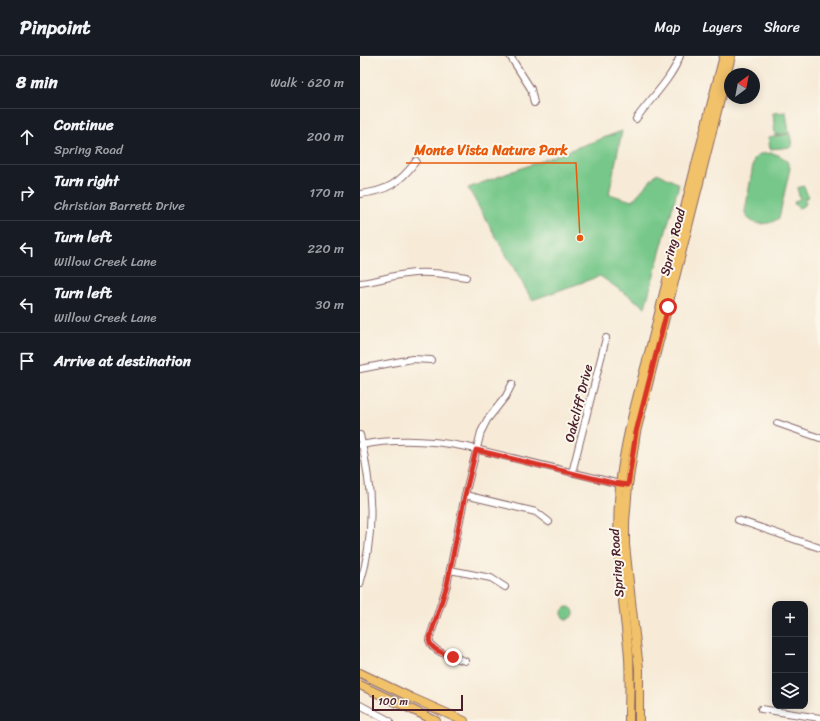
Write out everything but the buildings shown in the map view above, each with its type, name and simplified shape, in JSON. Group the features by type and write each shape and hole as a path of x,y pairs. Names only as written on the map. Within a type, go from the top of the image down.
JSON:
{"main road":[{"name":"Spring Road","path":"629,721 630,680 628,647 618,558 618,530 631,422 724,56"},
{"name":"Spring Road","path":"639,721 639,668 625,545 624,485 731,56"},
{"path":"360,673 464,721"},
{"path":"360,685 436,721"}],"street":[{"path":"510,56 531,89 534,103"},
{"path":"636,119 661,88 680,56"},
{"path":"360,194 380,190 396,182 408,172 416,161"},
{"path":"360,283 416,273 439,273 466,277"},
{"name":"Oakcliff Drive","path":"572,473 606,338"},
{"path":"360,369 412,359 431,360"},
{"path":"465,661 434,648 430,644 429,640 450,570 465,495 481,432 487,420 506,396 512,384"},
{"path":"777,423 820,438"},
{"path":"360,435 370,486 371,517 369,546 360,584"},
{"path":"361,445 405,441 444,443 624,485"},
{"path":"465,495 536,512 549,522"},
{"path":"738,520 820,548"},
{"path":"450,570 491,578 505,587"},
{"path":"360,705 390,721"},
{"path":"761,709 820,718"}],"green space":[{"path":"786,112 789,133 775,135 773,113"},
{"path":"622,131 609,194 632,201 657,173 679,184 645,307 600,276 532,300 468,188"},
{"path":"790,134 792,147 770,149 768,137"},
{"path":"772,153 783,158 790,168 779,218 770,223 755,223 747,217 745,212 754,159 760,154"},
{"path":"804,186 808,197 804,199 806,201 805,205 799,208 794,204 795,201 800,199 797,188"},
{"path":"566,607 570,607 574,613 570,619 566,619 562,615 562,611"}],"place":[{"name":"Monte Vista Nature Park","path":"580,238"}],"route":[{"path":"453,657 434,648 430,644 429,640 447,585 457,532 476,450 613,483 628,485 636,432 668,307"}]}
